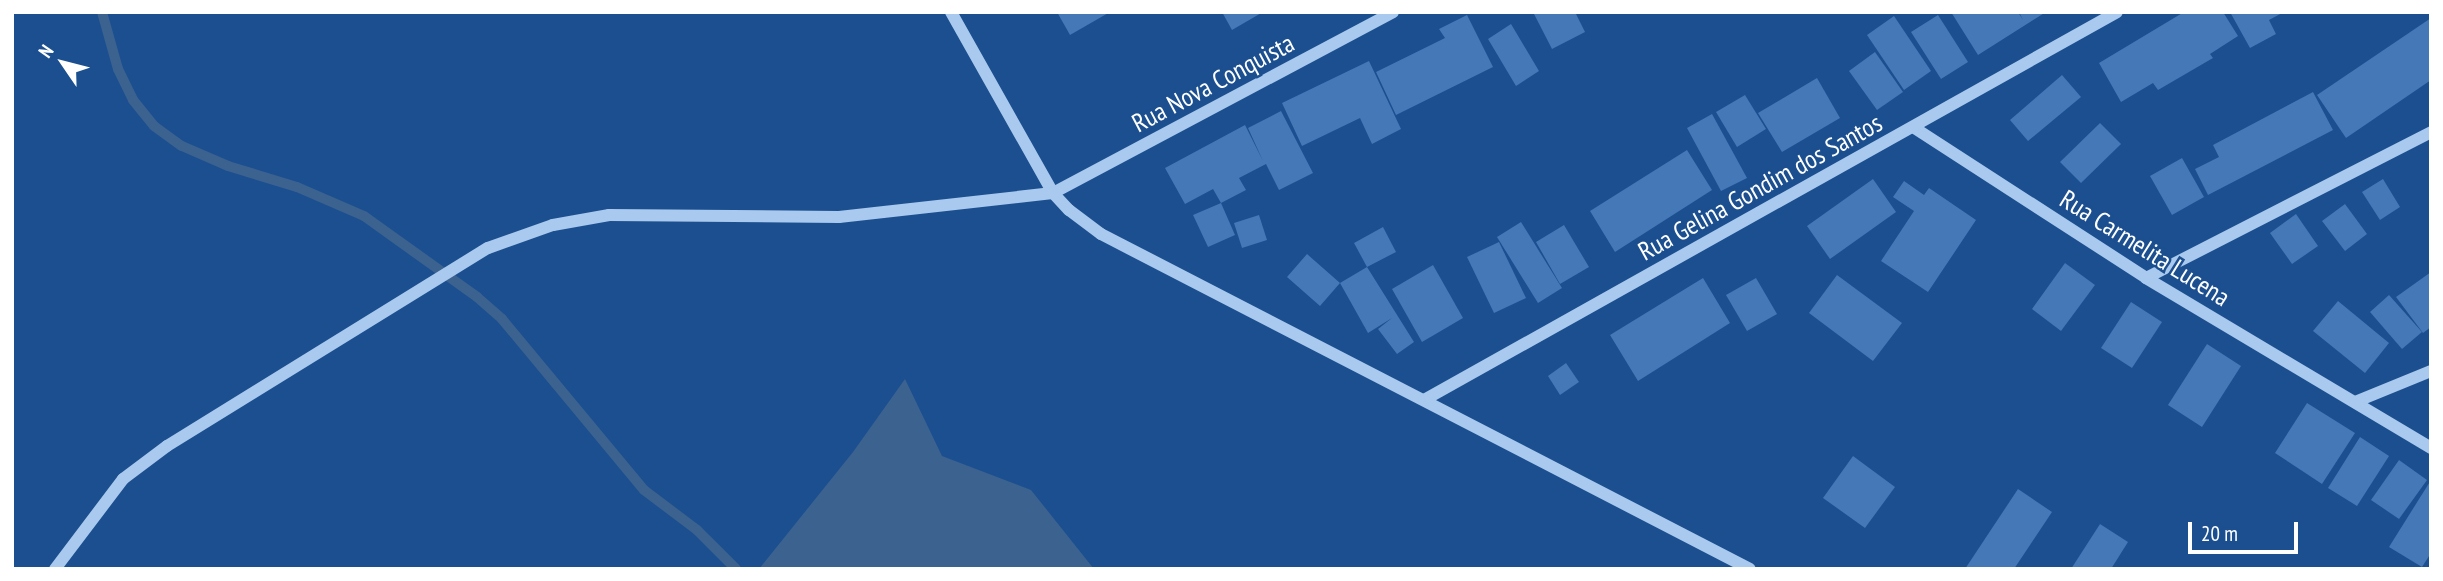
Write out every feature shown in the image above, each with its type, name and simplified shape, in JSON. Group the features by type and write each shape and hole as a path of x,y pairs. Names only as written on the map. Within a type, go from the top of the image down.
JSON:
{"street":[{"path":"950,12 1054,193 1069,211 1101,234 1750,569"},
{"name":"Rua Gelina Gondim dos Santos","path":"1424,400 2116,12"},
{"name":"Rua Nova Conquista","path":"1054,193 1390,13"},
{"name":"Rua Carmelita Lucena","path":"1913,127 2146,278 2431,448"},
{"path":"2146,278 2431,132"},
{"path":"55,569 123,479 167,446 488,248 553,225 609,215 839,217 1054,193"},
{"path":"2355,402 2431,371"}],"water":[{"path":"905,379 942,456 1031,490 1094,569 759,569 853,452"}],"building":[{"path":"1057,12 1110,12 1070,35"},
{"path":"1222,12 1263,12 1232,30"},
{"path":"1533,12 1575,12 1585,32 1552,49"},
{"path":"1951,12 2018,12 2023,20 2019,12 2046,12 1978,55"},
{"path":"2184,12 2223,12 2238,36 2210,54 2213,58 2158,90 2153,83 2121,102 2099,63"},
{"path":"2230,12 2284,12 2269,20 2276,34 2250,48"},
{"path":"1467,15 1493,67 1396,115 1376,72 1445,38 1439,29"},
{"path":"1938,15 1968,62 1941,79 1911,32"},
{"path":"1894,16 1931,71 1904,90 1867,35"},
{"path":"2431,18 2431,80 2346,138 2317,95"},
{"path":"1511,24 1539,71 1516,86 1488,39"},
{"path":"1875,52 1903,92 1877,110 1849,71"},
{"path":"1369,61 1401,129 1372,144 1360,118 1302,146 1282,103"},
{"path":"2062,75 2081,97 2028,141 2010,120"},
{"path":"1817,78 1840,118 1782,152 1758,113"},
{"path":"2313,92 2333,130 2208,195 2195,169 2219,157 2213,145"},
{"path":"1745,95 1766,129 1737,147 1716,112"},
{"path":"1281,111 1313,173 1279,190 1266,164 1239,178 1246,190 1221,203 1213,189 1185,204 1165,168 1245,125 1263,161 1248,128"},
{"path":"1712,114 1747,178 1721,191 1687,128"},
{"path":"2100,123 2121,144 2081,183 2060,162"},
{"path":"1687,150 1712,190 1615,252 1590,211"},
{"path":"2182,158 2204,197 2172,215 2150,176"},
{"path":"1873,179 1896,212 1830,259 1807,226"},
{"path":"2383,179 2400,207 2380,220 2362,192"},
{"path":"1904,181 1924,195 1929,188 1976,220 1928,292 1881,261 1914,211 1893,197"},
{"path":"1221,203 1235,235 1208,247 1193,215"},
{"path":"2345,204 2367,234 2345,251 2322,221"},
{"path":"2296,214 2318,246 2292,264 2270,233"},
{"path":"1259,215 1267,240 1242,248 1234,223"},
{"path":"1521,222 1562,288 1538,303 1497,237"},
{"path":"1564,225 1589,267 1560,284 1536,242"},
{"path":"1383,227 1396,252 1367,267 1354,243"},
{"path":"1499,242 1526,298 1494,313 1467,257"},
{"path":"1307,254 1340,283 1320,306 1287,277"},
{"path":"2065,263 2095,285 2061,331 2032,309"},
{"path":"1433,265 1463,318 1422,342 1392,289"},
{"path":"1367,267 1414,342 1397,354 1378,329 1392,318 1368,333 1340,283"},
{"path":"2431,272 2431,327 2423,333 2396,297"},
{"path":"1837,275 1902,323 1873,361 1809,313"},
{"path":"1703,278 1730,323 1638,381 1610,335"},
{"path":"1756,278 1777,314 1747,331 1726,295"},
{"path":"2389,295 2422,332 2402,349 2370,312"},
{"path":"2338,301 2389,343 2365,373 2313,331"},
{"path":"2131,302 2162,322 2132,368 2101,348"},
{"path":"2207,344 2241,366 2202,427 2168,405"},
{"path":"1566,363 1579,382 1560,395 1548,376"},
{"path":"2307,403 2355,433 2322,484 2275,453"},
{"path":"2360,437 2389,456 2357,506 2328,488"},
{"path":"1853,456 1895,487 1865,528 1823,498"},
{"path":"2399,460 2427,480 2399,519 2371,500"},
{"path":"2431,480 2431,553 2422,567 2389,547"},
{"path":"2018,489 2052,512 2014,569 1965,569"},
{"path":"2100,524 2128,542 2111,569 2071,569"}],"waterway":[{"path":"102,12 118,69 133,100 154,126 182,146 228,166 297,187 364,216 477,297 502,319 644,490 697,530 736,569"}]}
